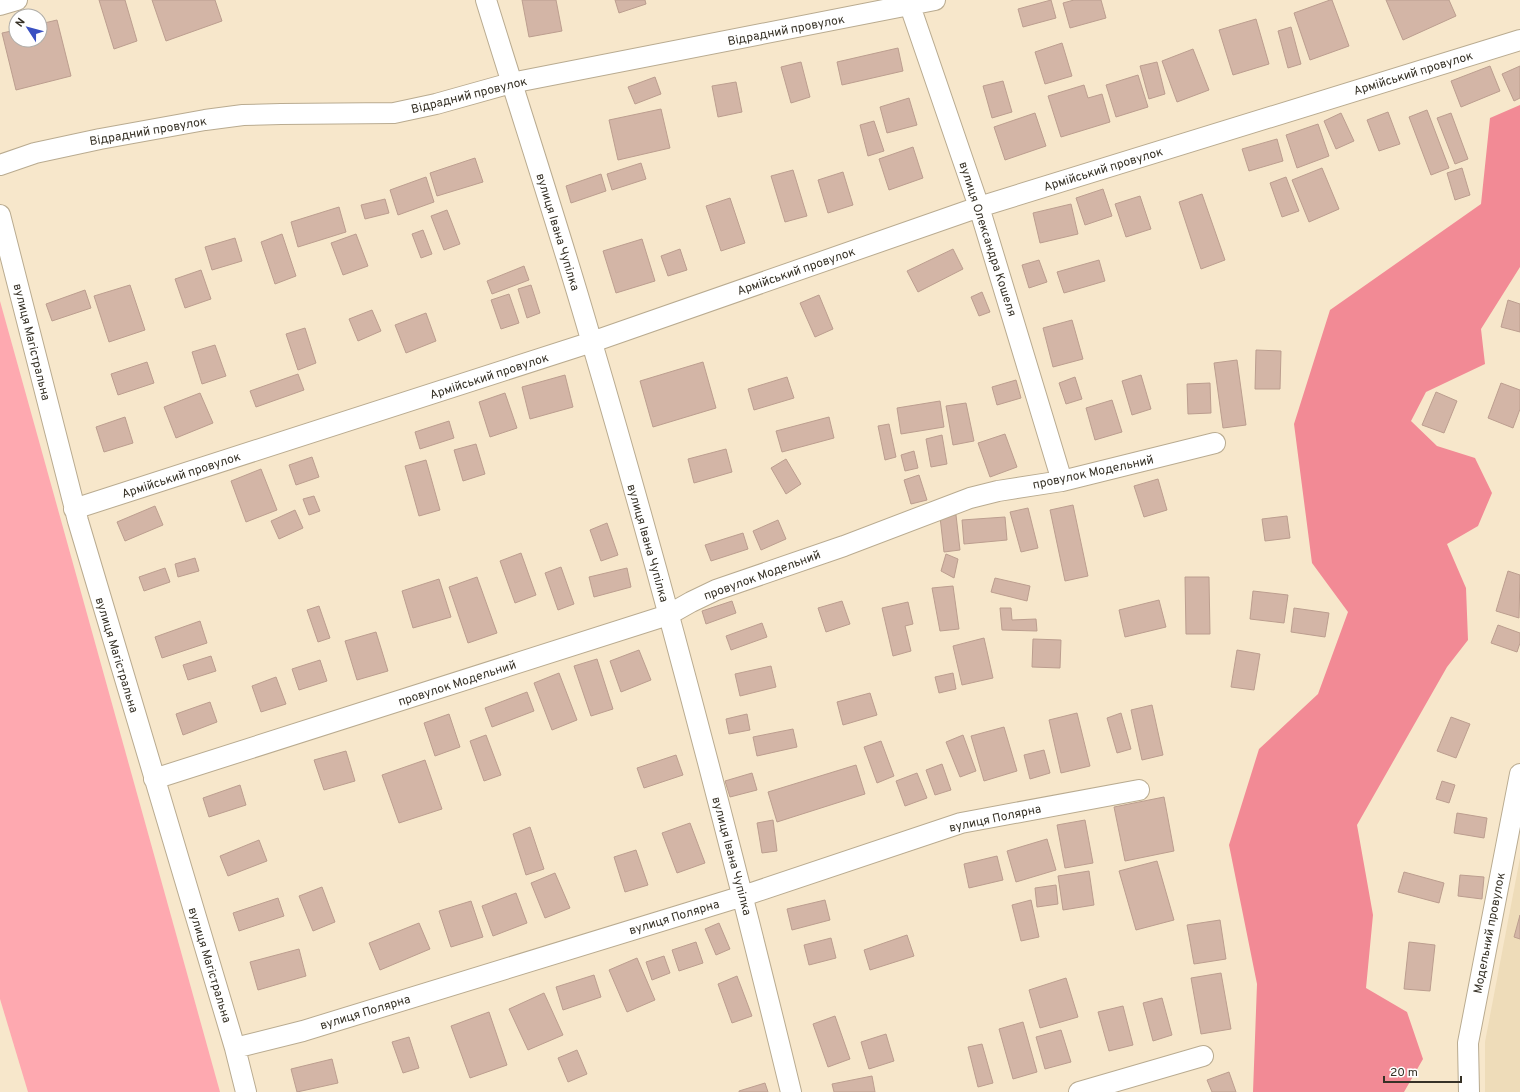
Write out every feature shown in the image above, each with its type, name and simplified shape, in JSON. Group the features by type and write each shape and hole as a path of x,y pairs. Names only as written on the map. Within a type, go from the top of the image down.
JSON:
{"street":[{"path":"0,5 16,0"},
{"name":"вулиця Івана Чупілка","path":"486,0 592,342 668,616 743,896 791,1092"},
{"name":"Відрадний провулок","path":"0,165 35,153 100,139 205,120 281,114 394,114 511,83 909,3 935,0"},
{"name":"вулиця Олександра Кошеля","path":"909,3 979,207 1062,481"},
{"name":"Армійський провулок","path":"74,509 592,342 979,207 1520,40"},
{"name":"вулиця Магістральна","path":"0,215 74,509 235,1048 246,1092"},
{"name":"провулок Модельний","path":"154,779 668,616 691,602 716,590 844,546 970,498 998,491 1062,481 1215,443"},
{"name":"Модельний провулок","path":"1469,1092 1468,1043 1520,774"},
{"name":"вулиця Полярна","path":"235,1048 303,1031 743,896 961,823 1139,790"},
{"path":"1079,1092 1203,1056"}],"shaded area":[{"path":"1520,105 1520,267 1481,329 1485,364 1426,392 1411,421 1437,446 1475,458 1492,493 1478,526 1447,544 1466,588 1468,640 1447,667 1357,825 1373,915 1366,988 1407,1012 1423,1059 1404,1092 1253,1092 1257,984 1229,845 1259,749 1318,694 1348,612 1312,563 1294,424 1330,310 1481,204 1490,118"},
{"path":"0,301 220,1092 28,1092 0,999"},
{"path":"1520,858 1520,1092 1485,1092 1485,1042"}],"building":[{"path":"99,0 125,0 137,41 114,49"},
{"path":"152,0 215,0 222,21 166,41"},
{"path":"522,0 556,0 562,31 529,37"},
{"path":"615,0 645,0 646,4 619,13"},
{"path":"1051,0 1056,18 1023,27 1018,9"},
{"path":"1074,0 1101,0 1106,18 1070,28 1063,3"},
{"path":"1332,0 1349,46 1310,60 1294,13"},
{"path":"1386,0 1449,0 1456,16 1403,40"},
{"path":"1256,19 1269,64 1233,75 1219,30"},
{"path":"57,20 71,76 16,90 2,33 8,32 8,48 48,48 48,22"},
{"path":"1291,27 1301,64 1288,68 1278,31"},
{"path":"1062,43 1072,76 1045,84 1035,52"},
{"path":"898,48 903,71 842,85 837,62"},
{"path":"1193,49 1209,90 1177,102 1162,61"},
{"path":"801,62 810,97 791,103 781,67"},
{"path":"1157,62 1165,94 1149,99 1140,66"},
{"path":"1490,66 1500,91 1461,107 1451,81"},
{"path":"1520,66 1520,98 1514,101 1502,74"},
{"path":"1138,75 1148,107 1116,117 1106,85"},
{"path":"655,77 661,94 635,104 628,87"},
{"path":"1003,81 1012,112 992,118 983,86"},
{"path":"736,82 742,112 718,117 712,86"},
{"path":"1084,85 1088,98 1102,94 1110,122 1061,137 1048,96"},
{"path":"909,98 917,125 887,133 880,107"},
{"path":"661,109 670,148 618,160 609,120"},
{"path":"1427,110 1449,168 1431,175 1409,117"},
{"path":"1388,112 1400,144 1379,151 1367,120"},
{"path":"1035,113 1046,146 1005,160 994,127"},
{"path":"1341,113 1354,141 1336,149 1324,121"},
{"path":"1451,113 1468,159 1455,164 1437,118"},
{"path":"874,121 884,151 868,156 860,125"},
{"path":"1318,124 1329,156 1297,168 1286,135"},
{"path":"1277,139 1283,161 1249,171 1242,149"},
{"path":"913,147 923,178 889,190 879,159"},
{"path":"475,158 483,182 437,196 430,173"},
{"path":"641,163 646,179 612,190 607,174"},
{"path":"1322,168 1339,209 1309,222 1292,180"},
{"path":"1462,168 1470,195 1455,200 1447,173"},
{"path":"793,170 807,216 785,222 771,176"},
{"path":"843,172 853,205 828,213 818,180"},
{"path":"601,174 606,191 571,203 566,186"},
{"path":"426,177 434,202 398,215 390,190"},
{"path":"1286,177 1299,211 1282,217 1270,183"},
{"path":"1103,189 1112,216 1085,225 1076,198"},
{"path":"1202,194 1225,260 1201,269 1179,202"},
{"path":"1140,196 1151,229 1126,237 1115,204"},
{"path":"730,198 745,243 721,251 706,206"},
{"path":"385,199 389,213 365,219 361,205"},
{"path":"1071,204 1078,234 1040,243 1033,213"},
{"path":"339,207 346,232 298,247 291,222"},
{"path":"447,210 460,244 444,250 431,216"},
{"path":"423,230 432,254 421,258 412,234"},
{"path":"282,234 296,276 275,284 261,242"},
{"path":"356,234 368,266 343,275 331,243"},
{"path":"235,238 242,261 212,270 205,247"},
{"path":"642,239 655,281 616,293 603,251"},
{"path":"680,249 687,270 668,276 661,256"},
{"path":"953,249 963,269 918,292 907,271"},
{"path":"1039,260 1047,282 1029,288 1022,265"},
{"path":"1099,260 1105,281 1064,293 1057,272"},
{"path":"524,266 529,280 492,294 487,281"},
{"path":"201,270 211,299 185,308 175,279"},
{"path":"130,285 145,330 109,342 94,296"},
{"path":"531,285 540,313 527,318 518,289"},
{"path":"85,290 91,308 52,321 46,304"},
{"path":"982,292 990,312 979,316 971,297"},
{"path":"509,294 519,323 501,329 491,300"},
{"path":"819,295 833,329 815,337 800,303"},
{"path":"1508,300 1520,304 1520,332 1501,327"},
{"path":"372,310 381,331 358,341 349,319"},
{"path":"426,313 436,341 406,353 395,325"},
{"path":"1072,320 1083,359 1053,367 1043,328"},
{"path":"305,328 316,363 298,370 286,334"},
{"path":"215,345 226,376 202,384 192,352"},
{"path":"1256,350 1281,351 1280,389 1255,389"},
{"path":"1237,360 1246,425 1223,428 1214,363"},
{"path":"147,362 154,383 118,395 111,374"},
{"path":"703,362 716,408 653,427 640,381"},
{"path":"298,374 304,390 256,407 250,391"},
{"path":"565,375 573,407 530,419 522,387"},
{"path":"1141,375 1151,409 1132,415 1122,381"},
{"path":"787,377 794,398 754,410 748,389"},
{"path":"1075,377 1082,399 1066,404 1059,383"},
{"path":"1016,380 1021,398 997,405 992,387"},
{"path":"1210,383 1211,413 1188,414 1187,384"},
{"path":"1501,383 1520,390 1520,409 1513,428 1488,418"},
{"path":"1436,392 1457,401 1444,433 1422,425"},
{"path":"200,393 213,423 176,438 164,407"},
{"path":"505,393 517,428 490,437 479,402"},
{"path":"1112,400 1122,432 1095,440 1086,408"},
{"path":"940,401 944,427 901,434 897,408"},
{"path":"966,403 974,441 953,445 946,406"},
{"path":"125,417 133,443 104,452 96,427"},
{"path":"829,417 834,438 782,452 776,431"},
{"path":"449,421 454,438 420,449 415,432"},
{"path":"889,424 896,457 885,460 878,426"},
{"path":"1005,434 1017,467 990,477 978,443"},
{"path":"942,435 947,464 931,467 926,439"},
{"path":"476,444 485,474 463,481 454,450"},
{"path":"726,449 732,472 694,483 688,459"},
{"path":"914,451 918,468 905,471 901,455"},
{"path":"312,457 319,477 296,485 289,465"},
{"path":"786,459 801,484 786,494 771,468"},
{"path":"426,460 440,510 419,516 405,466"},
{"path":"261,469 277,510 246,522 231,481"},
{"path":"919,475 927,500 911,504 904,480"},
{"path":"1158,479 1167,510 1144,517 1134,486"},
{"path":"314,496 320,511 309,515 303,499"},
{"path":"1073,505 1088,576 1065,581 1050,510"},
{"path":"155,506 163,525 125,541 117,522"},
{"path":"1028,508 1038,548 1021,552 1010,512"},
{"path":"295,510 303,528 279,539 271,521"},
{"path":"956,515 960,550 944,552 940,517"},
{"path":"1287,516 1290,538 1265,541 1262,519"},
{"path":"1005,517 1007,540 964,544 962,520"},
{"path":"778,520 786,539 761,550 753,531"},
{"path":"607,523 618,555 601,561 590,530"},
{"path":"743,533 748,549 711,561 705,545"},
{"path":"521,553 536,595 515,603 500,561"},
{"path":"946,554 958,559 954,578 941,571"},
{"path":"195,558 199,571 178,577 175,564"},
{"path":"561,567 574,604 558,610 545,573"},
{"path":"165,568 170,582 144,591 139,577"},
{"path":"627,568 631,587 594,597 589,577"},
{"path":"1508,571 1520,575 1519,618 1496,611"},
{"path":"477,577 497,633 468,643 449,587"},
{"path":"1185,577 1209,577 1210,634 1186,634"},
{"path":"995,578 1030,586 1027,601 991,592"},
{"path":"439,579 451,617 413,628 402,591"},
{"path":"953,586 959,629 940,631 932,588"},
{"path":"1253,591 1288,595 1284,623 1250,619"},
{"path":"1159,600 1166,627 1125,637 1119,610"},
{"path":"732,601 736,613 706,624 702,611"},
{"path":"842,601 850,624 826,632 818,608"},
{"path":"908,602 913,624 905,626 911,651 893,656 882,608"},
{"path":"319,606 330,638 318,642 307,610"},
{"path":"1000,608 1011,608 1012,620 1036,619 1037,631 1002,630"},
{"path":"1294,608 1329,613 1325,637 1291,632"},
{"path":"200,621 207,643 162,658 155,637"},
{"path":"762,623 767,637 731,650 726,636"},
{"path":"1498,625 1520,633 1520,643 1517,652 1491,643"},
{"path":"376,632 388,671 357,680 345,641"},
{"path":"984,638 993,678 962,685 953,646"},
{"path":"1033,639 1061,640 1060,668 1032,667"},
{"path":"639,650 651,680 621,692 610,661"},
{"path":"1237,650 1260,654 1254,690 1231,687"},
{"path":"211,656 216,671 188,680 183,665"},
{"path":"597,659 613,709 591,716 574,666"},
{"path":"320,660 327,681 299,690 292,669"},
{"path":"771,666 776,687 740,696 735,674"},
{"path":"559,673 577,720 552,730 534,683"},
{"path":"953,673 956,689 939,693 935,677"},
{"path":"276,677 286,704 261,712 252,686"},
{"path":"527,692 534,711 492,727 485,708"},
{"path":"870,693 877,715 843,725 837,702"},
{"path":"210,702 217,722 183,735 176,714"},
{"path":"1152,705 1163,755 1142,760 1131,710"},
{"path":"1077,713 1090,766 1061,773 1049,720"},
{"path":"1121,713 1131,749 1117,753 1107,718"},
{"path":"449,714 460,747 435,756 424,723"},
{"path":"747,714 750,730 729,734 726,719"},
{"path":"1451,717 1470,724 1456,758 1437,751"},
{"path":"1004,727 1017,771 984,781 971,736"},
{"path":"793,729 797,747 757,756 753,737"},
{"path":"486,735 501,775 484,781 470,741"},
{"path":"963,735 976,771 960,777 946,742"},
{"path":"881,741 894,776 877,783 864,747"},
{"path":"1044,750 1050,773 1030,779 1024,755"},
{"path":"346,751 355,781 324,790 314,760"},
{"path":"676,755 683,775 644,788 637,768"},
{"path":"425,760 442,809 399,823 382,775"},
{"path":"942,764 951,790 935,795 926,770"},
{"path":"856,765 865,794 777,822 768,792"},
{"path":"752,773 757,790 730,797 725,781"},
{"path":"917,773 927,798 905,806 896,781"},
{"path":"1442,781 1455,785 1449,803 1436,799"},
{"path":"240,785 246,805 209,817 203,798"},
{"path":"1164,797 1174,851 1125,861 1114,807"},
{"path":"1457,813 1487,818 1484,838 1454,833"},
{"path":"773,820 777,851 762,853 757,823"},
{"path":"1085,820 1093,863 1065,868 1057,825"},
{"path":"690,823 705,863 677,873 662,833"},
{"path":"530,827 544,869 526,875 513,834"},
{"path":"1047,839 1056,870 1016,882 1007,851"},
{"path":"259,840 267,861 228,876 220,856"},
{"path":"636,850 648,885 625,892 614,857"},
{"path":"997,856 1003,880 969,888 964,864"},
{"path":"1157,861 1174,920 1136,930 1119,871"},
{"path":"1089,871 1094,905 1063,910 1058,876"},
{"path":"1404,872 1444,883 1439,903 1398,892"},
{"path":"555,873 570,908 545,918 531,883"},
{"path":"1460,875 1484,877 1482,899 1458,896"},
{"path":"1056,885 1058,904 1037,907 1035,888"},
{"path":"322,887 335,922 313,931 299,896"},
{"path":"516,893 527,923 493,936 482,906"},
{"path":"278,898 284,916 239,931 233,913"},
{"path":"825,900 830,920 792,930 787,909"},
{"path":"1031,900 1039,937 1021,941 1012,905"},
{"path":"471,901 483,937 451,947 439,911"},
{"path":"1520,915 1520,939 1514,937"},
{"path":"1220,920 1226,959 1194,964 1187,925"},
{"path":"419,923 430,949 380,970 369,943"},
{"path":"719,923 730,949 716,955 705,929"},
{"path":"907,935 914,956 870,970 864,950"},
{"path":"831,938 836,958 809,965 804,945"},
{"path":"696,942 703,963 679,971 672,950"},
{"path":"1409,942 1435,945 1430,991 1404,989"},
{"path":"299,949 306,976 258,990 250,962"},
{"path":"664,956 670,973 652,980 646,962"},
{"path":"637,958 655,1000 627,1012 609,970"},
{"path":"1221,973 1231,1029 1201,1034 1191,978"},
{"path":"594,975 601,997 563,1010 556,987"},
{"path":"737,976 752,1016 732,1023 718,984"},
{"path":"1066,978 1078,1017 1040,1028 1029,990"},
{"path":"544,993 563,1035 528,1050 509,1009"},
{"path":"1162,998 1172,1035 1153,1041 1143,1003"},
{"path":"1123,1006 1133,1045 1109,1051 1098,1012"},
{"path":"489,1012 507,1065 470,1078 451,1026"},
{"path":"835,1016 850,1059 828,1067 813,1024"},
{"path":"1023,1022 1037,1072 1013,1079 999,1029"},
{"path":"1061,1030 1071,1062 1045,1069 1036,1037"},
{"path":"886,1034 894,1061 869,1069 861,1042"},
{"path":"409,1037 419,1068 403,1073 392,1042"},
{"path":"982,1044 993,1083 978,1087 968,1047"},
{"path":"577,1050 587,1074 568,1082 558,1058"},
{"path":"332,1059 338,1083 297,1092 291,1069"},
{"path":"1229,1072 1236,1092 1212,1092 1207,1080"},
{"path":"872,1076 875,1092 834,1092 832,1084"},
{"path":"765,1083 768,1092 739,1092 739,1091"}]}
